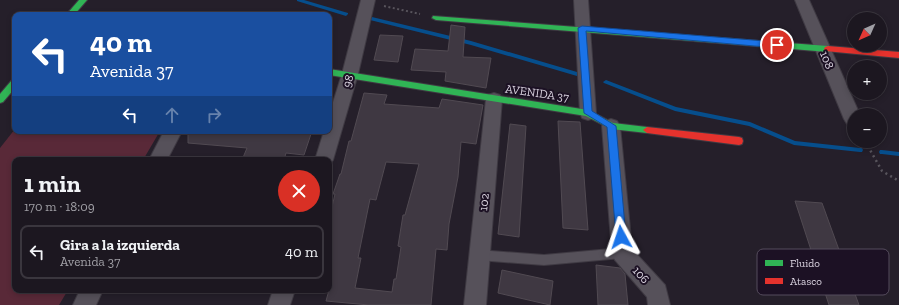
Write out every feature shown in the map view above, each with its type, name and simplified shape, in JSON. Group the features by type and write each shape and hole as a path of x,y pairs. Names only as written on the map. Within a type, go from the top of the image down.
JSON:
{"street":[{"path":"73,12 83,0"},
{"path":"581,0 588,113"},
{"name":"108","path":"802,0 848,108"},
{"name":"98","path":"332,134 350,74 368,1"},
{"path":"436,18 582,28 899,55"},
{"name":"AVENIDA 37","path":"332,72 588,113 611,126 739,141"},
{"path":"0,100 12,86"},
{"name":"102","path":"475,305 478,255 494,99"},
{"path":"611,126 622,253"},
{"path":"159,157 171,134"},
{"name":"98","path":"325,157 332,134"},
{"name":"106","path":"622,253 657,292 659,305"},
{"path":"84,305 90,293"},
{"path":"279,305 283,293"}],"lane":[{"path":"478,255 544,260 622,253"}],"path":[{"path":"368,1 436,18"},
{"path":"870,148 882,171 899,181"}],"shaded area":[{"path":"12,133 158,134 145,157 12,157 12,293 66,293 59,305 0,305 0,148"}],"building":[{"path":"451,25 465,27 463,57 491,58 486,88 445,81 446,72 411,70 415,49 448,51"},
{"path":"380,35 403,36 398,62 374,60"},
{"path":"364,93 387,95 384,104 439,108 442,99 483,105 476,144 461,142 458,177 449,224 447,250 436,249 431,305 369,305 326,301 328,293 332,293 332,207 335,194 333,194 341,174 349,141 351,141","holes":["386,162 419,164 405,215 403,215 398,246 401,247 396,279 394,279 392,292 355,288 361,258 358,258 370,199 376,200"]},
{"path":"558,121 580,122 588,230 563,228"},
{"path":"510,124 526,126 519,237 498,234"},
{"path":"188,134 311,134 304,155 286,153 285,157 243,157 247,148 188,143"},
{"path":"795,201 822,203 839,249 811,249"},
{"path":"596,265 620,268 625,274 628,305 598,305"},
{"path":"502,270 553,281 550,305 498,293"},
{"path":"826,295 855,295 859,305 829,305"}],"waterway":[{"path":"299,0 346,14"},
{"path":"372,19 471,43 577,74"},
{"path":"606,82 675,109 750,124 794,143 860,150"},
{"path":"882,152 899,154"}],"traffic: fast":[{"path":"73,12 83,0"},
{"path":"436,18 828,49"},
{"path":"332,72 588,113 611,126 647,130"},
{"path":"0,100 12,86"}],"traffic: jam":[{"path":"828,49 899,55"},
{"path":"647,130 739,141"}],"route":[{"path":"621,237 611,126 588,113 582,28 777,45"}]}
